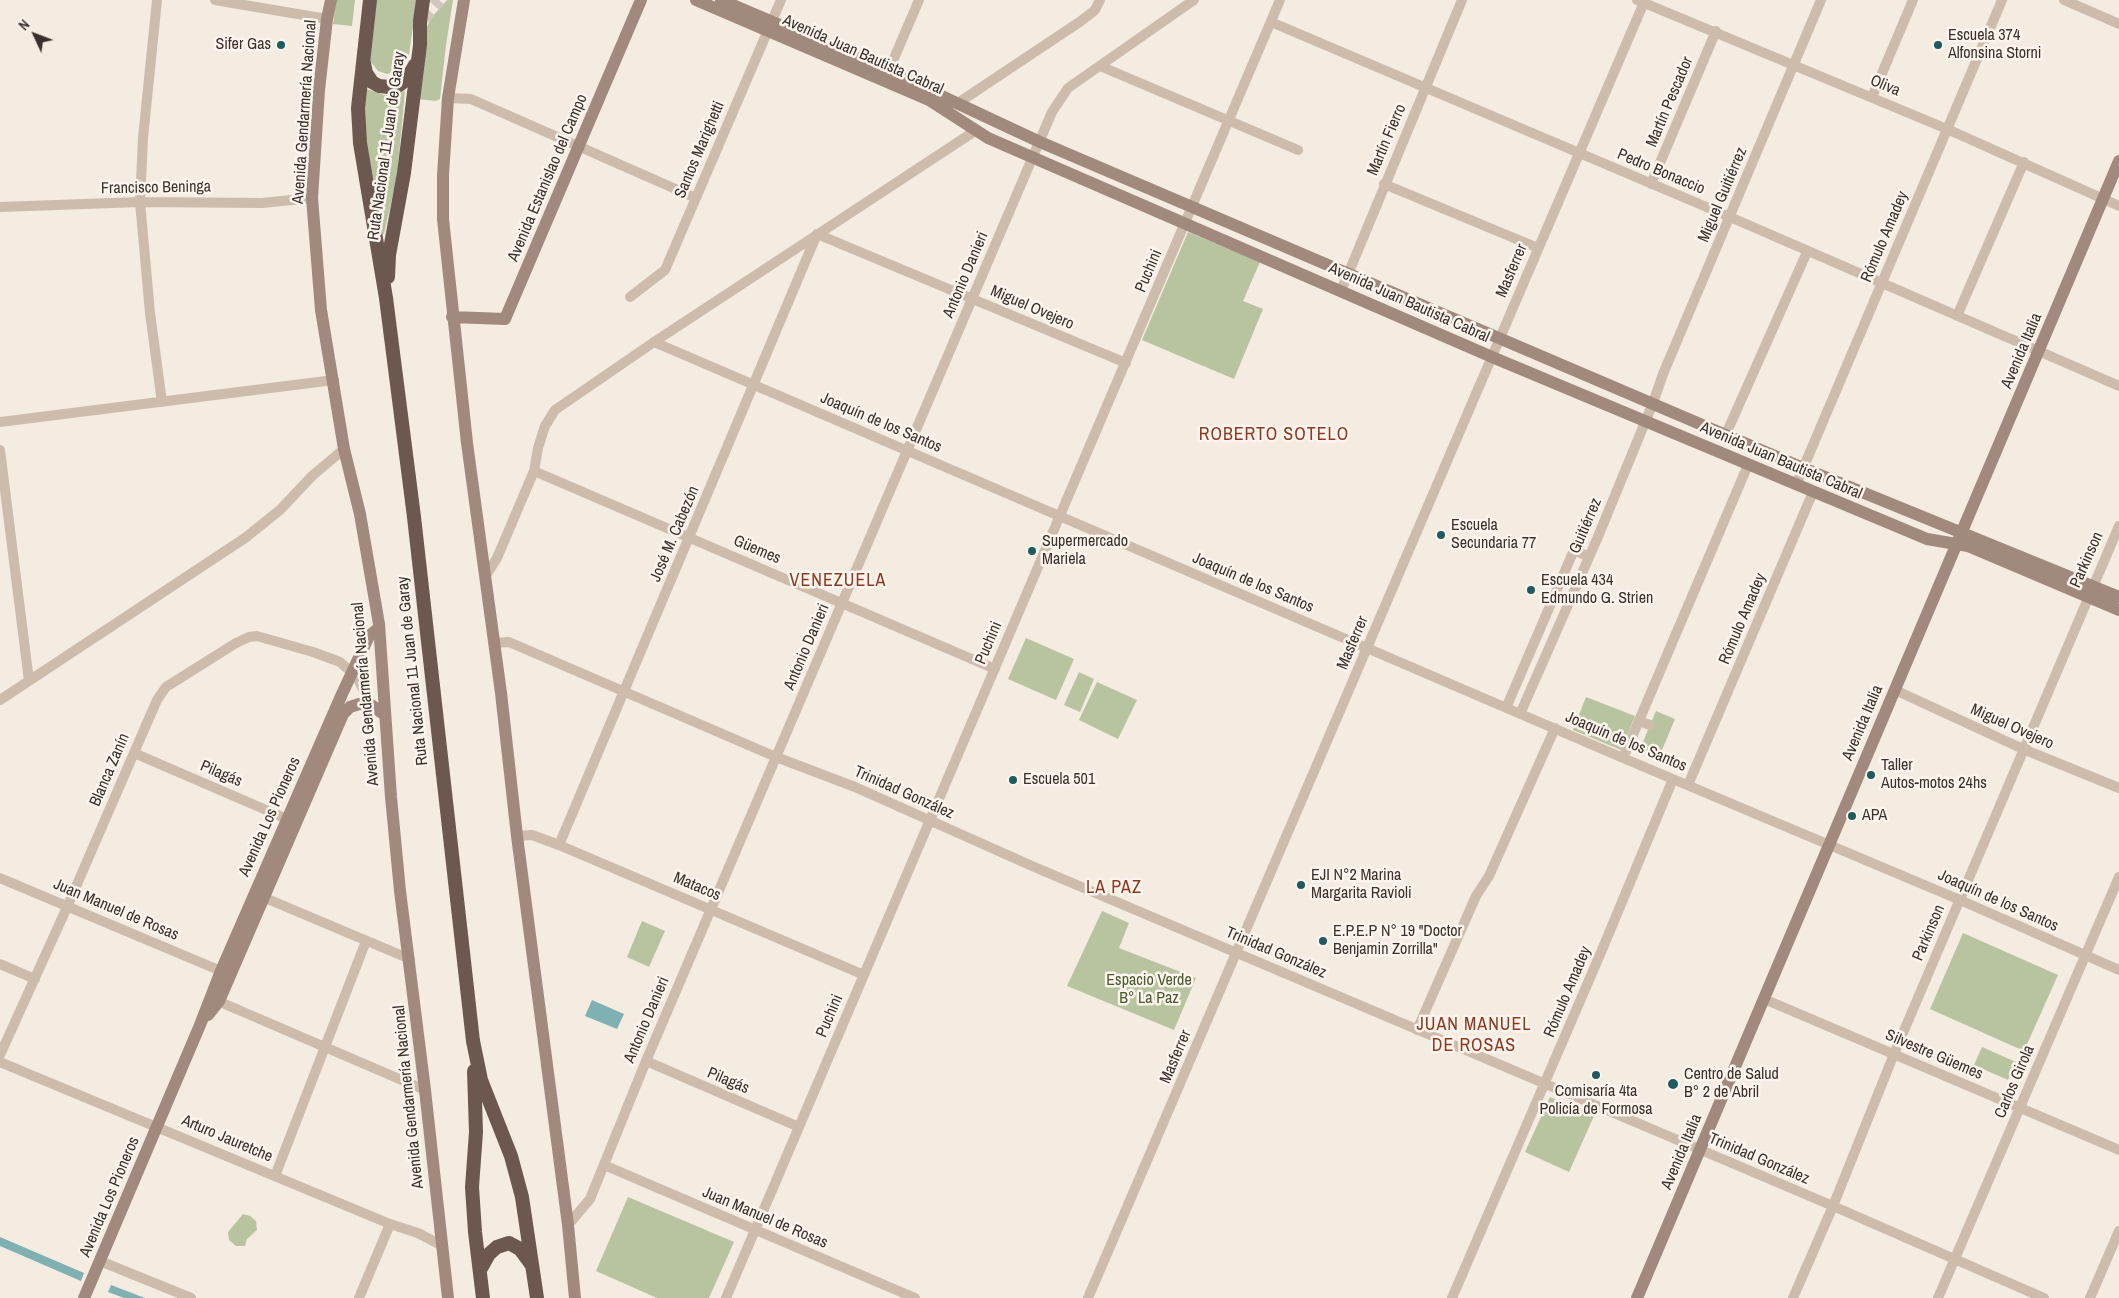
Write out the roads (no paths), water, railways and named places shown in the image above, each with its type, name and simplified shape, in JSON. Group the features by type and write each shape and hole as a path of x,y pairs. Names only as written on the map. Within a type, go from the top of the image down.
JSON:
{"highway":[{"name":"Ruta Nacional 11 Juan de Garay","path":"386,298 389,255 404,174 418,61 423,0"},
{"name":"Ruta Nacional 11 Juan de Garay","path":"368,3 358,108 360,143 386,298 416,532 473,1041 476,1132 472,1187 483,1297"},
{"path":"363,60 366,73 372,82 389,88 398,86 407,80 418,61"},
{"name":"Ruta Nacional 11 Juan de Garay","path":"473,1041 481,1080 514,1164 522,1197 534,1266 537,1298"},
{"path":"480,1270 489,1254 497,1247 509,1244 520,1249 534,1266"}],"main road":[{"name":"Avenida Gendarmería Nacional","path":"331,0 327,19 320,90 312,198 321,310 344,449 360,514 379,628 396,854 426,1090 448,1298"},
{"path":"464,0 448,98 443,175 443,219 452,317 494,643 516,836 568,1225 575,1298"},
{"name":"Avenida Estanislao del Campo","path":"452,317 505,319 641,0"},
{"name":"Avenida Juan Bautista Cabral","path":"696,0 770,26 886,76 958,103 1040,142 1803,468 1961,532 2090,591 2119,610"},
{"name":"Avenida Juan Bautista Cabral","path":"720,0 770,26"},
{"name":"Avenida Juan Bautista Cabral","path":"886,76 959,118 975,131 1033,158 1492,357 1927,539 1968,546 2090,591 2119,597"},
{"name":"Avenida Italia","path":"1637,1298 1955,544 2040,351 2119,162"},
{"name":"Avenida Los Pioneros","path":"292,821 352,671 369,636 379,628"},
{"name":"Avenida Los Pioneros","path":"89,1297 100,1261 200,1025 214,999 292,821 342,714 350,707 359,704 371,705"},
{"path":"371,705 385,714"},
{"name":"Avenida Los Pioneros","path":"214,999 221,971 259,896"}],"street":[{"path":"157,0 143,138 140,202 150,313 162,402"},
{"path":"215,0 327,19"},
{"name":"Santos Marighetti","path":"630,297 665,270 780,0"},
{"path":"886,76 919,0"},
{"path":"958,103 1081,21 1095,10 1100,0"},
{"name":"Antonio Danieri","path":"568,1225 590,1199 646,1061 1052,112 1068,88 1194,0"},
{"name":"Puchini","path":"726,1298 1280,0"},
{"name":"Martín Fierro","path":"1341,291 1462,0"},
{"name":"Miguel Guitiérrez","path":"1653,403 1663,374 1822,0"},
{"path":"1872,97 1913,0"},
{"name":"Rómulo Amadey","path":"1796,485 2002,0"},
{"path":"2064,0 2087,5 2119,24"},
{"name":"Oliva","path":"1642,1 2024,162 2119,206"},
{"name":"Masferrer","path":"1088,1298 1492,357 1642,1"},
{"name":"Pedro Bonaccio","path":"1270,22 1730,217 1807,252 1882,282 2119,386"},
{"name":"Martín Pescador","path":"1651,184 1716,31"},
{"path":"1100,66 1298,150"},
{"path":"448,98 471,99 696,198"},
{"path":"485,577 497,558 534,471 538,448 545,426 556,410 654,342 975,131"},
{"path":"1957,316 2024,162"},
{"path":"1384,184 1538,248"},
{"name":"Francisco Beninga","path":"0,208 140,202 262,203 312,198"},
{"name":"Miguel Ovejero","path":"817,234 1126,363"},
{"name":"José M. Cabezón","path":"559,845 817,234"},
{"path":"1726,434 1807,252"},
{"name":"Joaquín de los Santos","path":"654,342 1520,714 1960,900 2119,970"},
{"path":"0,422 334,380"},
{"name":"Guitiérrez","path":"1520,714 1589,557 1653,403"},
{"path":"0,700 245,538 280,510 312,476 344,449"},
{"path":"0,450 29,681"},
{"path":"1623,758 1748,465"},
{"name":"Güemes","path":"534,471 995,668"},
{"name":"Rómulo Amadey","path":"1688,785 1813,492"},
{"name":"Parkinson","path":"1793,1298 1833,1206 1894,1054 2119,526"},
{"path":"1506,708 1574,550 1589,557"},
{"name":"Blanca Zanín","path":"0,1056 68,906 157,700 166,687 221,652 249,637 257,636 333,658 352,671"},
{"name":"Trinidad González","path":"494,643 509,642 776,757 855,787 1236,953 1833,1206 2044,1298"},
{"path":"352,671 361,682 371,705"},
{"name":"Miguel Ovejero","path":"1895,690 2023,749 2119,788"},
{"path":"1639,721 1650,725"},
{"path":"1416,1030 1476,896 1489,876 1555,728"},
{"name":"Pilagás","path":"134,753 292,821"},
{"name":"Rómulo Amadey","path":"1452,1298 1545,1084 1673,779"},
{"name":"Matacos","path":"516,836 532,835 559,845 864,975"},
{"name":"Carlos Girola","path":"1938,1298 2119,877"},
{"name":"Juan Manuel de Rosas","path":"0,878 221,971"},
{"path":"259,896 410,959"},
{"path":"275,1176 366,941"},
{"path":"0,964 35,979"},
{"name":"Silvestre Güemes","path":"1764,998 2119,1150"},
{"path":"214,999 426,1090"},
{"name":"Pilagás","path":"646,1061 799,1127"},
{"name":"Arturo Jauretche","path":"0,1062 390,1224 418,1233 441,1245"},
{"name":"Juan Manuel de Rosas","path":"604,1166 915,1298"},
{"path":"359,1298 390,1224"},
{"path":"2090,1298 2119,1231"},
{"path":"100,1261 191,1298"}],"water":[{"path":"592,1000 624,1014 617,1029 585,1016"},
{"path":"0,1237 84,1273 81,1281 0,1246"},
{"path":"111,1285 145,1298 124,1298 108,1292"}],"tunnel":[{"path":"420,21 439,0"}],"place":[{"name":"Sifer Gas","path":"281,45"},
{"name":"Escuela 374 Alfonsina Storni","path":"1938,45"},
{"name":"Escuela Secundaria 77","path":"1441,535"},
{"name":"Supermercado Mariela","path":"1032,551"},
{"name":"Escuela 434 Edmundo G. Strien","path":"1531,590"},
{"name":"Taller Autos-motos 24hs","path":"1871,775"},
{"name":"Escuela 501","path":"1013,780"},
{"name":"APA","path":"1852,816"},
{"name":"EJI N°2 Marina Margarita Ravioli","path":"1301,885"},
{"name":"E.P.E.P N° 19 \"Doctor Benjamin Zorrilla\"","path":"1323,941"},
{"name":"Comisaría 4ta Policía de Formosa","path":"1596,1075"},
{"name":"Centro de Salud B° 2 de Abril","path":"1673,1084"}],"district":[{"name":"ROBERTO SOTELO","path":"1274,435"},
{"name":"VENEZUELA","path":"838,581"},
{"name":"LA PAZ","path":"1114,888"},
{"name":"JUAN MANUEL DE ROSAS","path":"1474,1035"}],"park label":[{"name":"Espacio Verde B° La Paz","path":"1149,990"}]}
